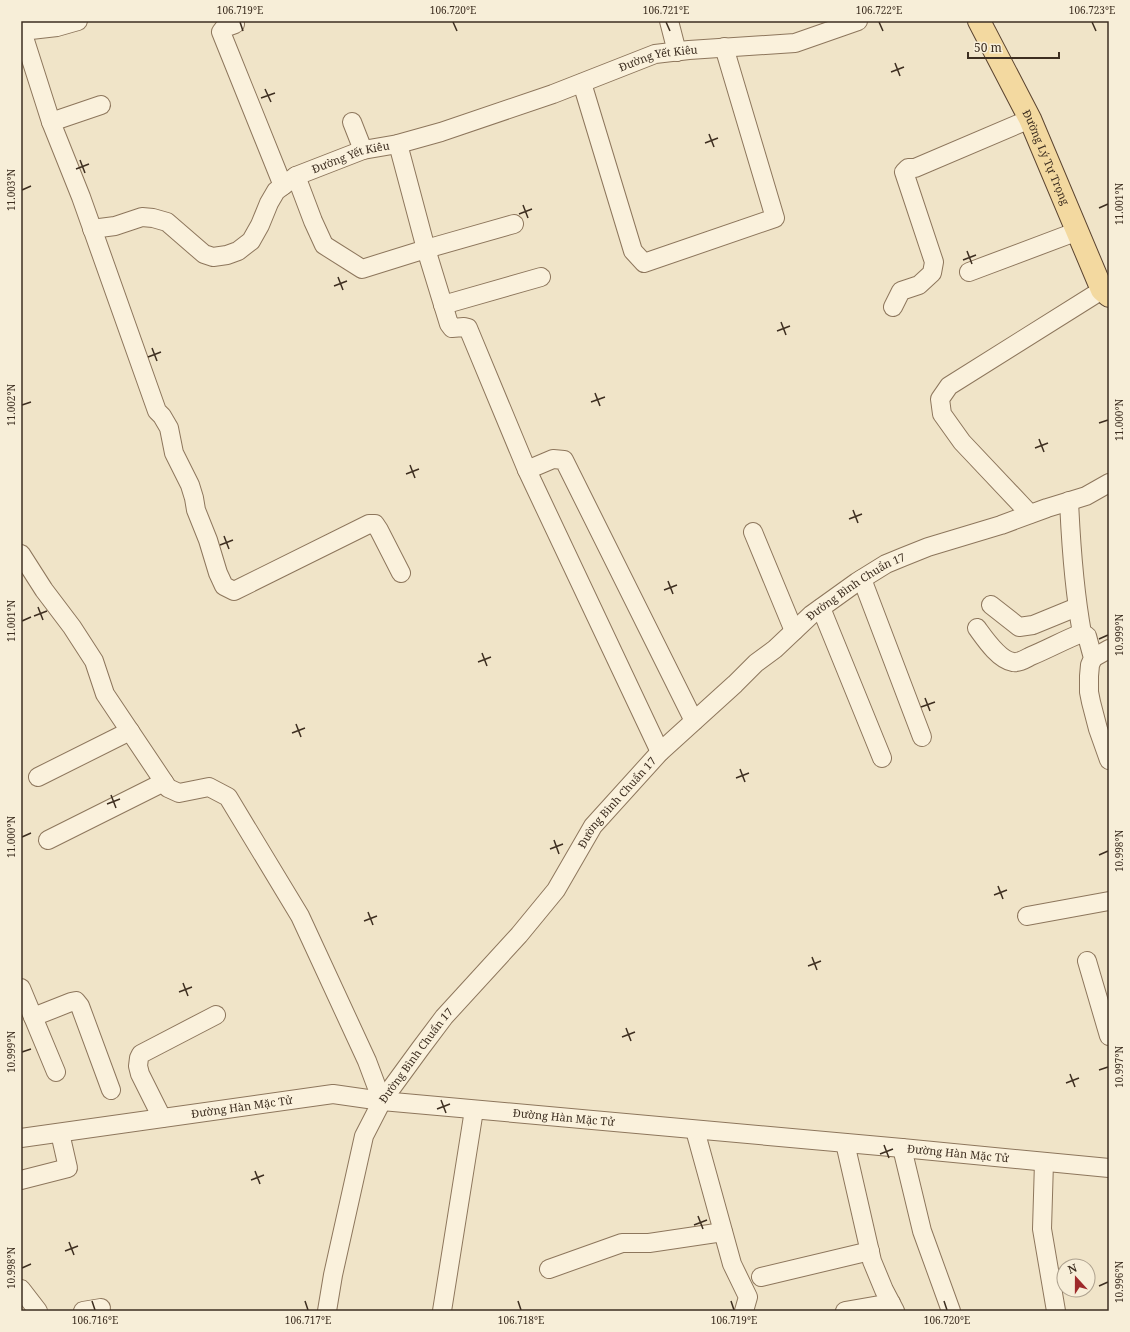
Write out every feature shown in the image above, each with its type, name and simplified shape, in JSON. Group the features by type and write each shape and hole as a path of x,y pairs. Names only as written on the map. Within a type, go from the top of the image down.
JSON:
{"main road":[{"name":"Đường Lý Tự Trọng","path":"979,21 1030,119 1106,293"}],"street":[{"path":"78,21 57,27 22,30 51,122 72,172 155,406 169,428 174,453 190,485 196,510 224,586 234,590 369,524 376,524 380,530 401,574"},
{"path":"234,21 235,24 224,28 221,32 289,181 315,226 324,245 362,269 514,224"},
{"path":"669,21 677,52"},
{"name":"Đường Yết Kiêu","path":"92,229 115,226 142,217 153,218 166,222 204,254 213,257 238,252 251,241 276,191 289,181 363,150 398,144 441,132 553,94 656,54 724,47 795,43 858,21"},
{"path":"582,83 633,251 644,263 775,218 724,47"},
{"path":"51,122 101,105"},
{"path":"892,307 902,291 919,285 932,273 934,262 904,172 908,168 914,168 1030,119"},
{"path":"352,122 363,150"},
{"path":"398,144 426,249 449,324 452,328 468,328 527,470 660,752"},
{"path":"969,272 1078,231"},
{"path":"443,305 541,277"},
{"path":"1030,514 962,442 942,414 940,399 949,386 1106,293"},
{"path":"527,470 553,459 564,460 694,721"},
{"name":"Đường Bình Chuẩn 17","path":"327,1311 333,1275 364,1136 382,1102 444,1017 519,936 556,890 593,826 660,752 756,663 775,649 821,608 886,564 928,547 995,527 1086,496 1109,483"},
{"path":"1069,502 1071,545 1077,607 1082,633 1087,636 1093,658"},
{"path":"753,532 794,631"},
{"path":"21,554 44,590 94,661 105,694 168,788 179,793 209,787 228,798 259,846 300,916 367,1061 382,1102"},
{"path":"862,579 922,737"},
{"path":"991,605 1019,627 1033,625 1077,607"},
{"path":"821,608 882,758"},
{"path":"977,628 989,644 1000,655 1012,662 1020,661 1082,633"},
{"path":"1109,649 1093,658 1090,665 1089,676 1090,697 1098,729 1109,760"},
{"path":"38,777 130,731"},
{"path":"48,840 164,782"},
{"path":"1027,916 1109,902"},
{"path":"1087,961 1109,1036"},
{"path":"21,988 56,1072"},
{"path":"33,1017 76,1001 80,1006 111,1090"},
{"path":"162,1118 140,1074 138,1066 141,1054 216,1015"},
{"name":"Đường Hàn Mặc Tử","path":"21,1138 333,1094 382,1102 902,1148 1109,1168"},
{"path":"442,1311 474,1110"},
{"path":"695,1130 732,1264 748,1297 744,1311"},
{"path":"21,1180 68,1168 60,1133"},
{"path":"845,1143 872,1260 893,1307 845,1311"},
{"path":"902,1148 922,1232 950,1311"},
{"path":"1044,1162 1042,1229 1056,1311"},
{"path":"549,1269 622,1243 649,1243 723,1232"},
{"path":"761,1277 870,1251"},
{"path":"21,1289 38,1311"},
{"path":"83,1311 101,1308"}]}
